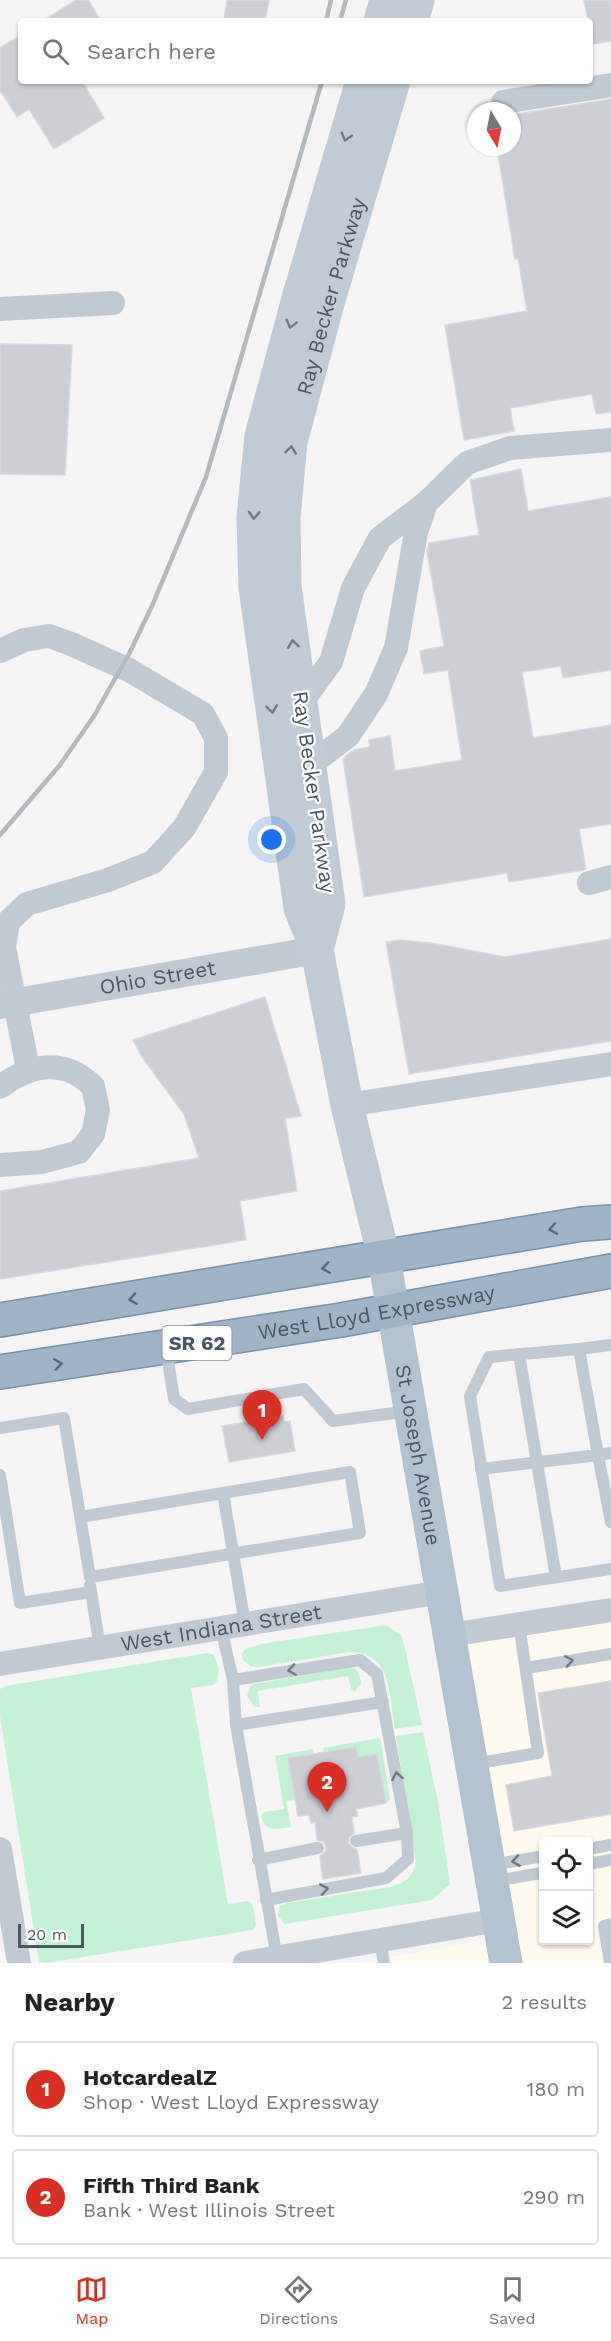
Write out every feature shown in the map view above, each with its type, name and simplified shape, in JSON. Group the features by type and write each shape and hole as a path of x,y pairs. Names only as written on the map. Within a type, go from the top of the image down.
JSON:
{"highway":[{"path":"0,1320 582,1224 611,1222"},
{"name":"West Lloyd Expressway","path":"0,1372 393,1311 611,1271"}],"main road":[{"path":"381,18 386,0"},
{"path":"413,18 418,0"},
{"name":"Ray Becker Parkway","path":"317,950 300,908 255,588 254,517 261,436 361,84"},
{"name":"Ray Becker Parkway","path":"317,950 329,904 301,703 284,558 284,518 291,442 328,303 393,84"},
{"name":"St Joseph Avenue","path":"317,950 347,1105 384,1258 506,1963"}],"street":[{"path":"503,102 611,85"},
{"path":"0,309 113,303"},
{"path":"301,703 331,662 353,588 380,538 426,503 466,464 510,448 611,440"},
{"path":"310,765 348,736 376,694 396,648 416,532 426,503"},
{"path":"0,651 24,640 48,636 69,643 129,670 196,709 203,714 216,738 216,772 184,828 153,862 108,880 27,904 8,922 4,947 7,1003 28,1069"},
{"name":"Ohio Street","path":"7,1003 317,950"},
{"path":"347,1105 611,1064"},
{"path":"0,1087 28,1069 50,1067 73,1072 93,1086 98,1110 93,1134 79,1152 42,1162 0,1165"},
{"name":"West Indiana Street","path":"0,1664 442,1592"},
{"path":"450,1635 611,1610"},
{"path":"0,1849 19,1963"},
{"path":"245,1963 277,1958 382,1952 498,1920"}],"lane":[{"path":"611,1345 489,1357 470,1396 500,1586 611,1569"},
{"path":"166,1348 174,1399 188,1409 304,1389 333,1421 411,1411"},
{"path":"579,1348 605,1454 611,1522"},
{"path":"519,1354 556,1577"},
{"path":"0,1428 64,1418 100,1648"},
{"path":"481,1469 605,1454"},
{"path":"80,1517 350,1472 360,1533 90,1577"},
{"path":"0,1475 20,1603 91,1592"},
{"path":"223,1493 245,1624"},
{"path":"472,1764 538,1753 519,1624"},
{"path":"221,1628 233,1680 236,1725 277,1958"},
{"path":"526,1668 611,1654"},
{"path":"233,1680 360,1660 377,1674 407,1833 408,1859 386,1878 266,1900"},
{"path":"236,1725 383,1702"},
{"path":"356,1841 407,1833"},
{"path":"593,1848 611,1845"},
{"path":"258,1860 318,1848"},
{"path":"491,1873 539,1857"},
{"path":"593,1863 611,1860"},
{"path":"491,1873 539,1873"},
{"path":"607,1925 610,1963"}],"shaded area":[{"path":"611,1618 611,1963 358,1963 485,1938 440,1644"}],"green space":[{"path":"386,1625 402,1636 422,1725 395,1729 386,1678 374,1659 363,1654 349,1652 257,1667 250,1666 243,1660 242,1654 245,1649 261,1644"},
{"path":"207,1653 214,1655 219,1669 217,1681 213,1685 191,1688 228,1904 248,1901 253,1905 256,1926 253,1930 46,1963 39,1962 0,1716 0,1689 6,1686"},
{"path":"350,1667 357,1672 361,1681 354,1692 348,1676 258,1691 260,1707 255,1707 247,1696 250,1687 254,1684"},
{"path":"423,1732 438,1802 450,1884 432,1900 284,1924 278,1915 280,1906 390,1887 404,1882 410,1876 416,1862 396,1736"},
{"path":"380,1738 390,1799 386,1803 377,1754 358,1757 356,1747 324,1752 323,1748"},
{"path":"313,1749 295,1800 286,1801 291,1827 277,1829 268,1827 261,1816 264,1812 284,1809 275,1756"}],"building":[{"path":"76,0 88,0 99,18 48,18"},
{"path":"227,0 269,0 266,18 224,18"},
{"path":"584,0 611,0 611,41 593,44 593,18 587,18"},
{"path":"18,37 18,84 84,84 104,118 54,149 29,109 17,117 0,90 0,48"},
{"path":"611,99 611,412 596,414 592,394 510,408 514,431 464,440 445,325 527,311 518,258 515,259 498,156 521,156 521,114"},
{"path":"0,344 72,345 65,475 0,474"},
{"path":"521,469 528,511 611,497 611,670 563,678 561,666 522,672 533,738 611,725 611,824 579,829 586,869 584,870 509,882 507,873 364,897 343,759 354,750 370,747 369,740 390,736 395,771 462,760 448,670 424,674 420,651 444,646 427,552 429,543 479,535 470,480"},
{"path":"611,939 611,1041 409,1074 386,942 399,940 431,943 505,957"},
{"path":"265,997 301,1116 285,1118 297,1191 240,1201 246,1240 0,1279 0,1191 199,1158 184,1114 142,1057 133,1040"},
{"path":"283,1416 284,1422 290,1421 295,1451 229,1462 222,1426"},
{"path":"611,1681 611,1814 514,1831 506,1785 552,1776 538,1693"},
{"path":"356,1747 358,1757 377,1754 386,1803 356,1809 358,1816 352,1817 354,1833 348,1843 357,1849 361,1873 323,1879 320,1856 326,1851 326,1846 324,1842 317,1840 315,1822 311,1823 309,1815 298,1816 288,1758"}],"railway":[{"path":"327,18 331,0"},
{"path":"341,18 346,0"},
{"path":"0,835 60,765 94,716 129,654 152,606 206,477 321,84"}],"place":[{"name":"HotcardealZ","path":"262,1440"},
{"name":"Fifth Third Bank","path":"327,1812"}]}
